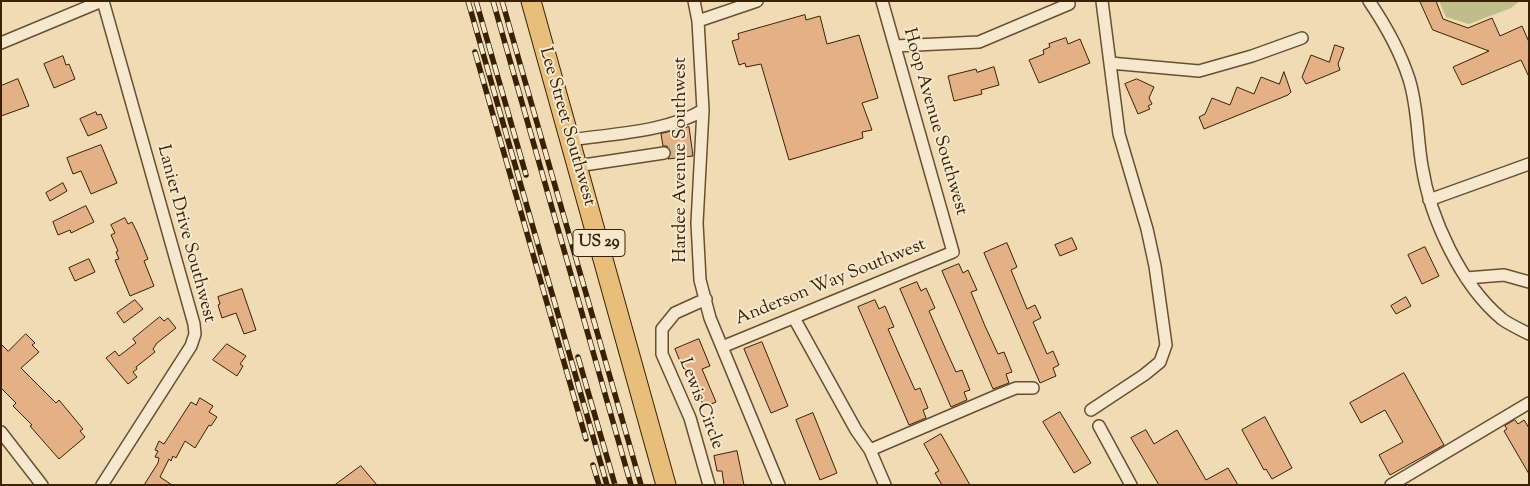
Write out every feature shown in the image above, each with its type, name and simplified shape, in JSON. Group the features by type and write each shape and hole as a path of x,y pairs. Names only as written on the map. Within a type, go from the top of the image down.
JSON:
{"main road":[{"name":"Lee Street Southwest","path":"530,1 666,485"}],"street":[{"path":"1,43 102,1"},
{"name":"Lanier Drive Southwest","path":"102,1 194,324 195,334 191,346 102,485"},
{"name":"Hardee Avenue Southwest","path":"694,1 698,21 703,110 697,148 697,223 700,280 722,347 778,485"},
{"path":"698,21 756,1"},
{"name":"Hoop Avenue Southwest","path":"882,1 953,252"},
{"path":"1091,410 1160,362 1166,345 1155,266 1147,229 1119,134 1102,1"},
{"path":"1369,1 1390,34 1409,80 1415,106 1422,168 1429,200 1455,258 1481,299 1503,320 1529,334"},
{"path":"895,46 978,42 1069,4"},
{"path":"1110,63 1199,71 1252,56 1302,38"},
{"path":"570,140 670,124 689,119 703,110"},
{"path":"577,166 664,153"},
{"path":"1429,200 1529,164"},
{"name":"Anderson Way Southwest","path":"722,347 953,252"},
{"path":"1466,278 1504,276 1529,282"},
{"name":"Lewis Circle","path":"706,299 676,314 662,329 662,354 690,418 708,485"},
{"path":"794,318 856,430 870,450 885,485"},
{"path":"870,450 1016,388 1033,388"},
{"path":"1391,485 1529,403"},
{"path":"1098,426 1131,485"},
{"path":"1,432 42,485"}],"shaded area":[{"path":"1439,1 1520,1 1511,8 1469,24 1446,17"}],"building":[{"path":"1420,1 1436,1 1443,19 1468,28 1492,18 1500,36 1522,26 1529,42 1529,77 1521,60 1462,85 1453,67 1489,51 1433,30"},
{"path":"805,15 806,20 820,16 827,44 859,35 878,98 862,103 872,130 862,132 863,138 789,160 761,64 746,67 745,63 739,65 732,41 739,39 738,34"},
{"path":"1066,38 1068,44 1080,39 1090,63 1039,83 1029,60 1044,54 1043,50 1050,47 1049,44"},
{"path":"1335,45 1344,48 1338,64 1340,70 1306,84 1302,77 1311,55 1329,62"},
{"path":"63,56 66,65 69,64 75,79 54,88 44,64"},
{"path":"994,67 999,85 981,90 982,94 954,101 948,76 976,69 977,72"},
{"path":"1284,72 1291,92 1288,95 1204,129 1199,117 1205,114 1212,98 1230,105 1237,87 1254,94 1261,77 1279,84"},
{"path":"18,79 29,106 1,116 1,86"},
{"path":"1137,79 1154,87 1149,98 1152,104 1148,106 1150,109 1138,114 1125,84"},
{"path":"96,112 97,115 101,114 107,128 88,136 80,119"},
{"path":"689,127 693,156 668,159 671,151 667,146 663,146 661,134"},
{"path":"101,145 117,183 91,194 81,171 73,174 67,158"},
{"path":"63,183 67,191 50,201 46,193"},
{"path":"86,206 94,222 71,233 70,230 58,235 53,222"},
{"path":"125,218 128,224 132,222 137,232 148,259 144,261 154,286 130,296 115,260 119,259 116,252 118,251 111,235 115,233 111,225"},
{"path":"1072,238 1077,249 1060,256 1055,245"},
{"path":"1007,243 1017,267 1011,270 1027,309 1035,305 1041,318 1033,322 1047,354 1053,351 1059,365 1053,368 1056,376 1040,383 984,253"},
{"path":"1425,247 1439,276 1422,284 1408,255"},
{"path":"89,259 95,272 75,281 69,268"},
{"path":"959,264 963,273 968,270 977,290 971,292 985,326 998,354 1004,352 1012,372 1006,374 1009,383 993,389 942,271"},
{"path":"917,282 921,291 926,288 935,308 929,311 956,372 962,370 970,390 964,392 967,400 951,407 900,289"},
{"path":"242,289 256,330 244,334 236,313 222,318 218,305 220,304 218,297"},
{"path":"1406,297 1411,306 1396,314 1391,306"},
{"path":"135,300 143,309 124,323 117,313"},
{"path":"875,300 879,309 885,306 894,327 888,329 915,390 920,388 928,408 923,410 926,418 909,425 858,307"},
{"path":"160,317 164,321 168,318 176,328 157,343 153,349 155,352 136,367 137,369 133,372 137,377 128,384 106,358 115,351 119,356 136,343 133,339"},
{"path":"26,334 35,343 32,345 39,352 21,368 56,403 59,400 83,429 80,431 85,437 59,459 30,426 32,425 13,406 16,403 1,388 1,344 8,351"},
{"path":"699,339 710,366 702,369 716,402 704,407 692,378 689,375 686,376 675,349"},
{"path":"762,342 788,406 771,413 744,349"},
{"path":"227,344 246,356 240,364 243,366 237,376 213,360"},
{"path":"1404,373 1444,445 1390,475 1379,455 1403,442 1385,410 1361,423 1350,403"},
{"path":"200,398 213,406 209,412 217,417 211,426 209,425 195,448 185,441 176,458 173,456 171,461 169,459 160,477 172,485 144,485 158,463 159,458 155,457 158,451 155,450 159,441 164,444 191,402 196,405"},
{"path":"1060,412 1091,463 1074,473 1043,422"},
{"path":"813,413 837,473 820,480 796,420"},
{"path":"1265,417 1292,468 1272,479 1266,469 1264,470 1242,430"},
{"path":"1515,420 1518,424 1524,420 1529,428 1529,474 1504,431 1507,429 1505,426"},
{"path":"1146,430 1154,444 1177,430 1206,480 1228,468 1238,485 1159,485 1131,438"},
{"path":"941,434 970,485 942,485 935,473 939,471 924,444"},
{"path":"737,451 744,485 724,485 722,471 717,471 714,456"},
{"path":"361,466 377,485 335,485"}],"tunnel":[{"path":"664,153 692,149"}],"railway":[{"path":"468,1 607,485"},
{"path":"476,1 526,175"},
{"path":"493,1 631,485"},
{"path":"502,1 641,485"},
{"path":"475,52 586,439"},
{"path":"578,357 615,485"},
{"path":"593,465 599,485"}]}
